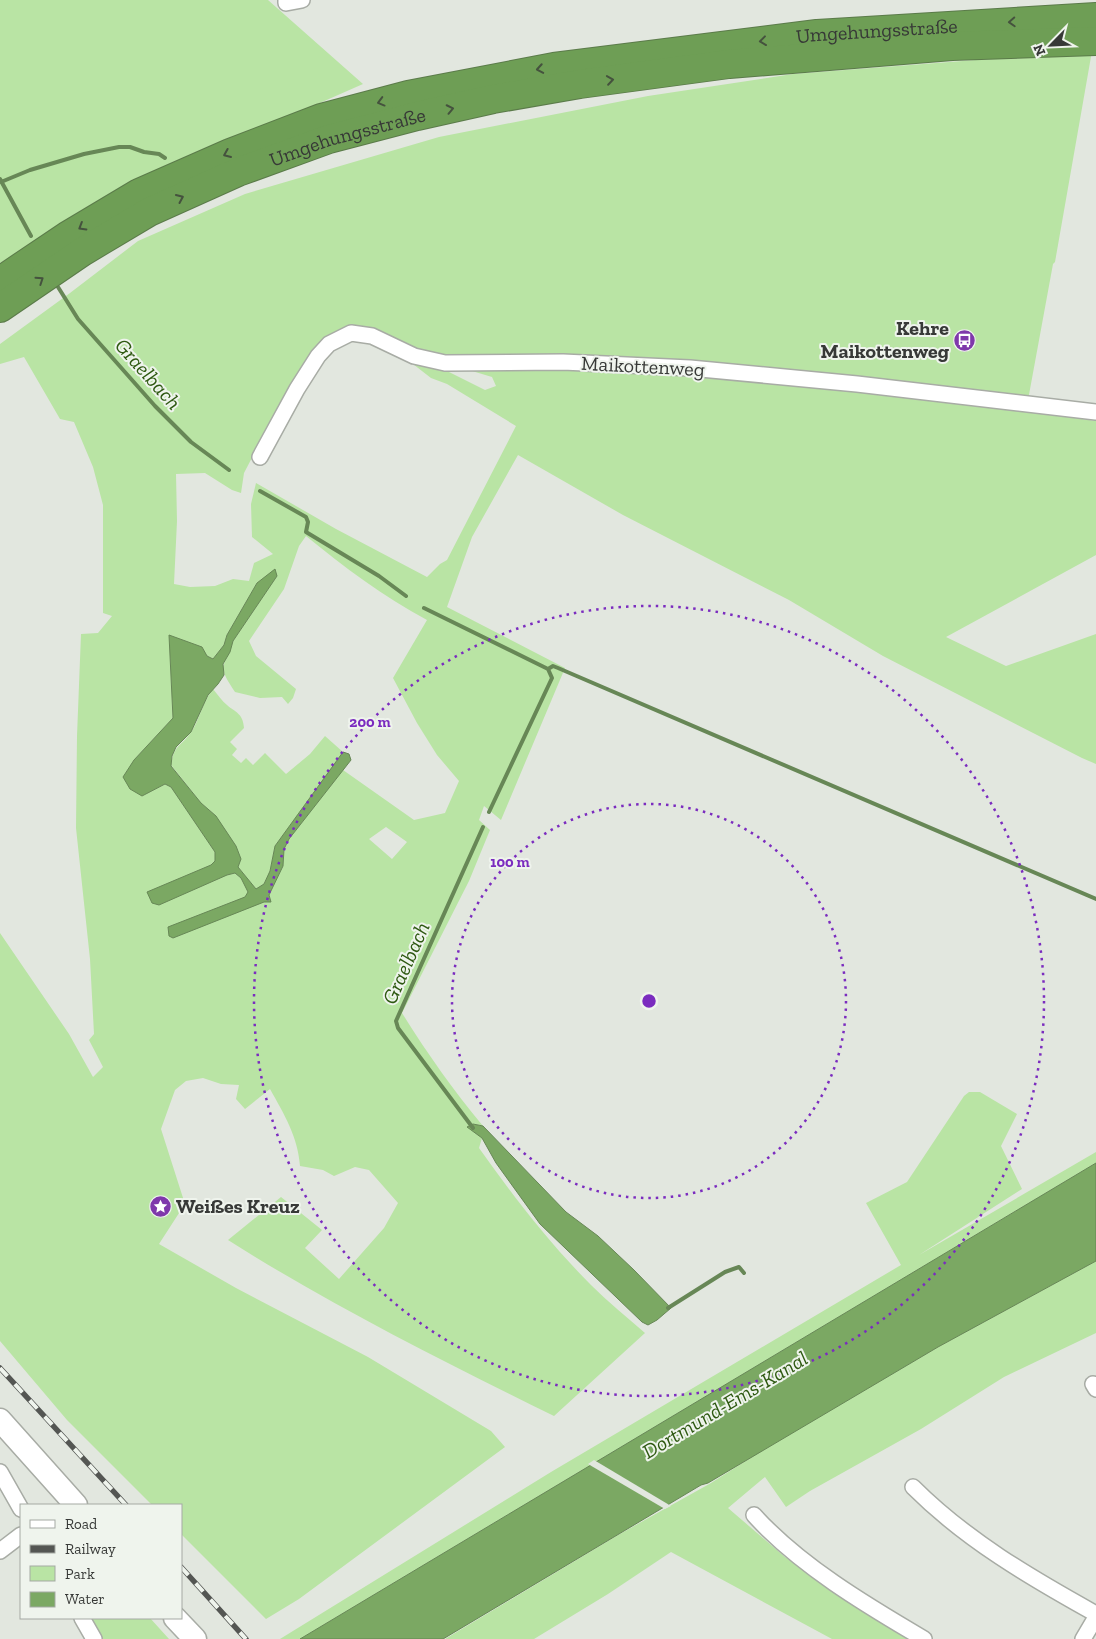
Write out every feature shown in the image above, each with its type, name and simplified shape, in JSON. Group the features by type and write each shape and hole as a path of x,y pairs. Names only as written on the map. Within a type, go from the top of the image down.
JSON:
{"highway":[{"name":"Umgehungsstraße","path":"0,281 67,236 139,193 230,153 321,118 408,95 483,79 554,67 817,34 1096,17"},
{"name":"Umgehungsstraße","path":"0,308 82,252 149,212 238,172 329,139 417,116 493,99 580,84 729,64 952,46 1096,41"},
{"name":"Umgehungsstraße","path":"658,53 729,64"}],"main road":[{"path":"0,1420 75,1504"},
{"path":"176,1619 195,1639"}],"street":[{"path":"286,0 286,3 302,0"},
{"name":"Maikottenweg","path":"260,457 297,389 318,356 329,344 351,333 372,336 414,356 446,363 563,362 690,368 857,384 1096,412"},
{"path":"0,1472 20,1507"},
{"path":"913,1487 931,1504 995,1555 1096,1615 1083,1639"},
{"path":"754,1515 797,1556 882,1614 924,1639"},
{"path":"0,1551 20,1536"},
{"path":"83,1619 94,1639"}],"green space":[{"path":"0,0 268,0 363,84 124,189 0,263"},
{"path":"1092,51 1055,262 1053,264 1026,411 1096,421 1096,555 946,637 1006,666 1096,634 1096,764 883,656 789,600 623,515 518,455 472,537 447,607 565,668 501,820 484,806 479,820 490,830 469,881 402,1013 461,1099 483,1126 473,1124 482,1138 479,1148 518,1201 546,1236 591,1285 645,1333 554,1416 429,1354 307,1288 228,1240 281,1197 322,1230 305,1248 339,1279 384,1228 398,1203 369,1170 355,1167 334,1176 323,1170 300,1166 293,1135 270,1089 245,1109 236,1099 239,1085 221,1084 203,1078 186,1081 175,1090 161,1129 184,1201 181,1210 159,1244 236,1288 368,1357 491,1431 505,1447 299,1599 266,1619 182,1535 182,1504 151,1504 67,1420 0,1341 0,933 69,1034 93,1077 103,1067 89,1040 94,1034 90,959 76,828 81,634 98,633 112,616 103,613 103,505 93,467 74,422 60,419 24,357 0,364 0,344 138,241 245,194 439,137 648,96 793,74","holes":["336,335 446,358 472,371 492,377 496,386 485,390 443,369 400,354 431,378 447,384 516,426 447,560 427,577 336,529 256,483 251,504 252,537 273,554 254,563 249,581 233,579 215,586 190,587 174,584 177,521 176,474 205,473 232,490 241,493 244,473 257,448","306,536 395,602 427,620 393,678 437,755 459,781 445,813 414,820 343,770 289,839 284,848 283,866 269,895 271,902 264,902 245,897 249,892 241,878 235,873 227,875 211,865 215,861 215,852 171,787 165,784 142,796 134,760 173,718 169,636 201,647 207,656 213,659 224,645 227,635 257,583 277,576 233,641 225,662 224,671 235,692 260,698 282,697 288,704 293,698 296,689 256,656 249,641 284,589 299,546","386,827 407,842 392,859 369,839"]},
{"path":"213,689 223,702 239,714 242,719 244,728 230,742 237,749 232,755 241,763 246,758 253,765 265,753 286,774 310,754 325,736 343,752 275,846 270,871 264,885 256,889 238,867 216,816 201,803 171,765 176,749 191,732 206,699"},
{"path":"969,1092 980,1092 1017,1114 1001,1146 1022,1189 919,1255 1096,1152 1096,1163 300,1639 280,1639 551,1472 901,1265 866,1203 907,1182 964,1096"},
{"path":"1096,1261 1096,1333 1004,1377 921,1429 810,1491 786,1507 765,1477 728,1508 785,1557 915,1639 832,1639 671,1552 608,1594 534,1639 445,1639 938,1347"},
{"path":"89,1619 151,1619 169,1639 100,1639"}],"water":[{"path":"275,569 277,576 233,641 230,652 223,664 224,675 208,695 191,732 176,747 172,756 171,766 201,803 216,816 236,846 241,859 238,867 256,889 264,884 270,871 275,846 343,752 349,754 351,760 289,839 284,849 283,866 269,895 271,902 264,902 173,938 169,936 168,927 245,897 248,892 241,878 235,873 159,905 152,903 147,892 211,865 215,861 215,852 171,787 165,784 142,796 130,789 123,777 134,760 173,718 169,635 202,647 207,656 213,659 224,645 227,635 257,583"},
{"path":"473,1124 483,1126 566,1212 598,1236 671,1308 648,1325 642,1322 540,1224 496,1163 482,1138 467,1127"},
{"name":"Dortmund-Ems-Kanal","path":"1096,1163 1096,1261 938,1347 708,1483 701,1485 443,1639 300,1639"}],"pier":[{"path":"594,1460 671,1506 665,1509 588,1464"}],"waterway":[{"path":"1,182 30,170 84,154 119,147 130,147 144,152 159,154 165,158"},
{"name":"Graelbach","path":"0,179 31,236"},
{"name":"Graelbach","path":"58,287 78,319 155,406 191,442 229,470"},
{"name":"Graelbach","path":"260,491 306,517 308,522 306,532 379,576 406,596"},
{"name":"Graelbach","path":"424,608 548,669 552,678 489,812"},
{"path":"548,669 553,666 558,668 1096,899"},
{"name":"Graelbach","path":"473,1128 398,1028 396,1021 483,827"},
{"path":"668,1308 725,1272 739,1267 744,1273"}],"railway":[{"path":"0,1368 125,1504"},
{"path":"182,1568 246,1639"}],"place":[{"name":"Kehre Maikottenweg","path":"965,340"},
{"name":"Weißes Kreuz","path":"160,1206"}]}
